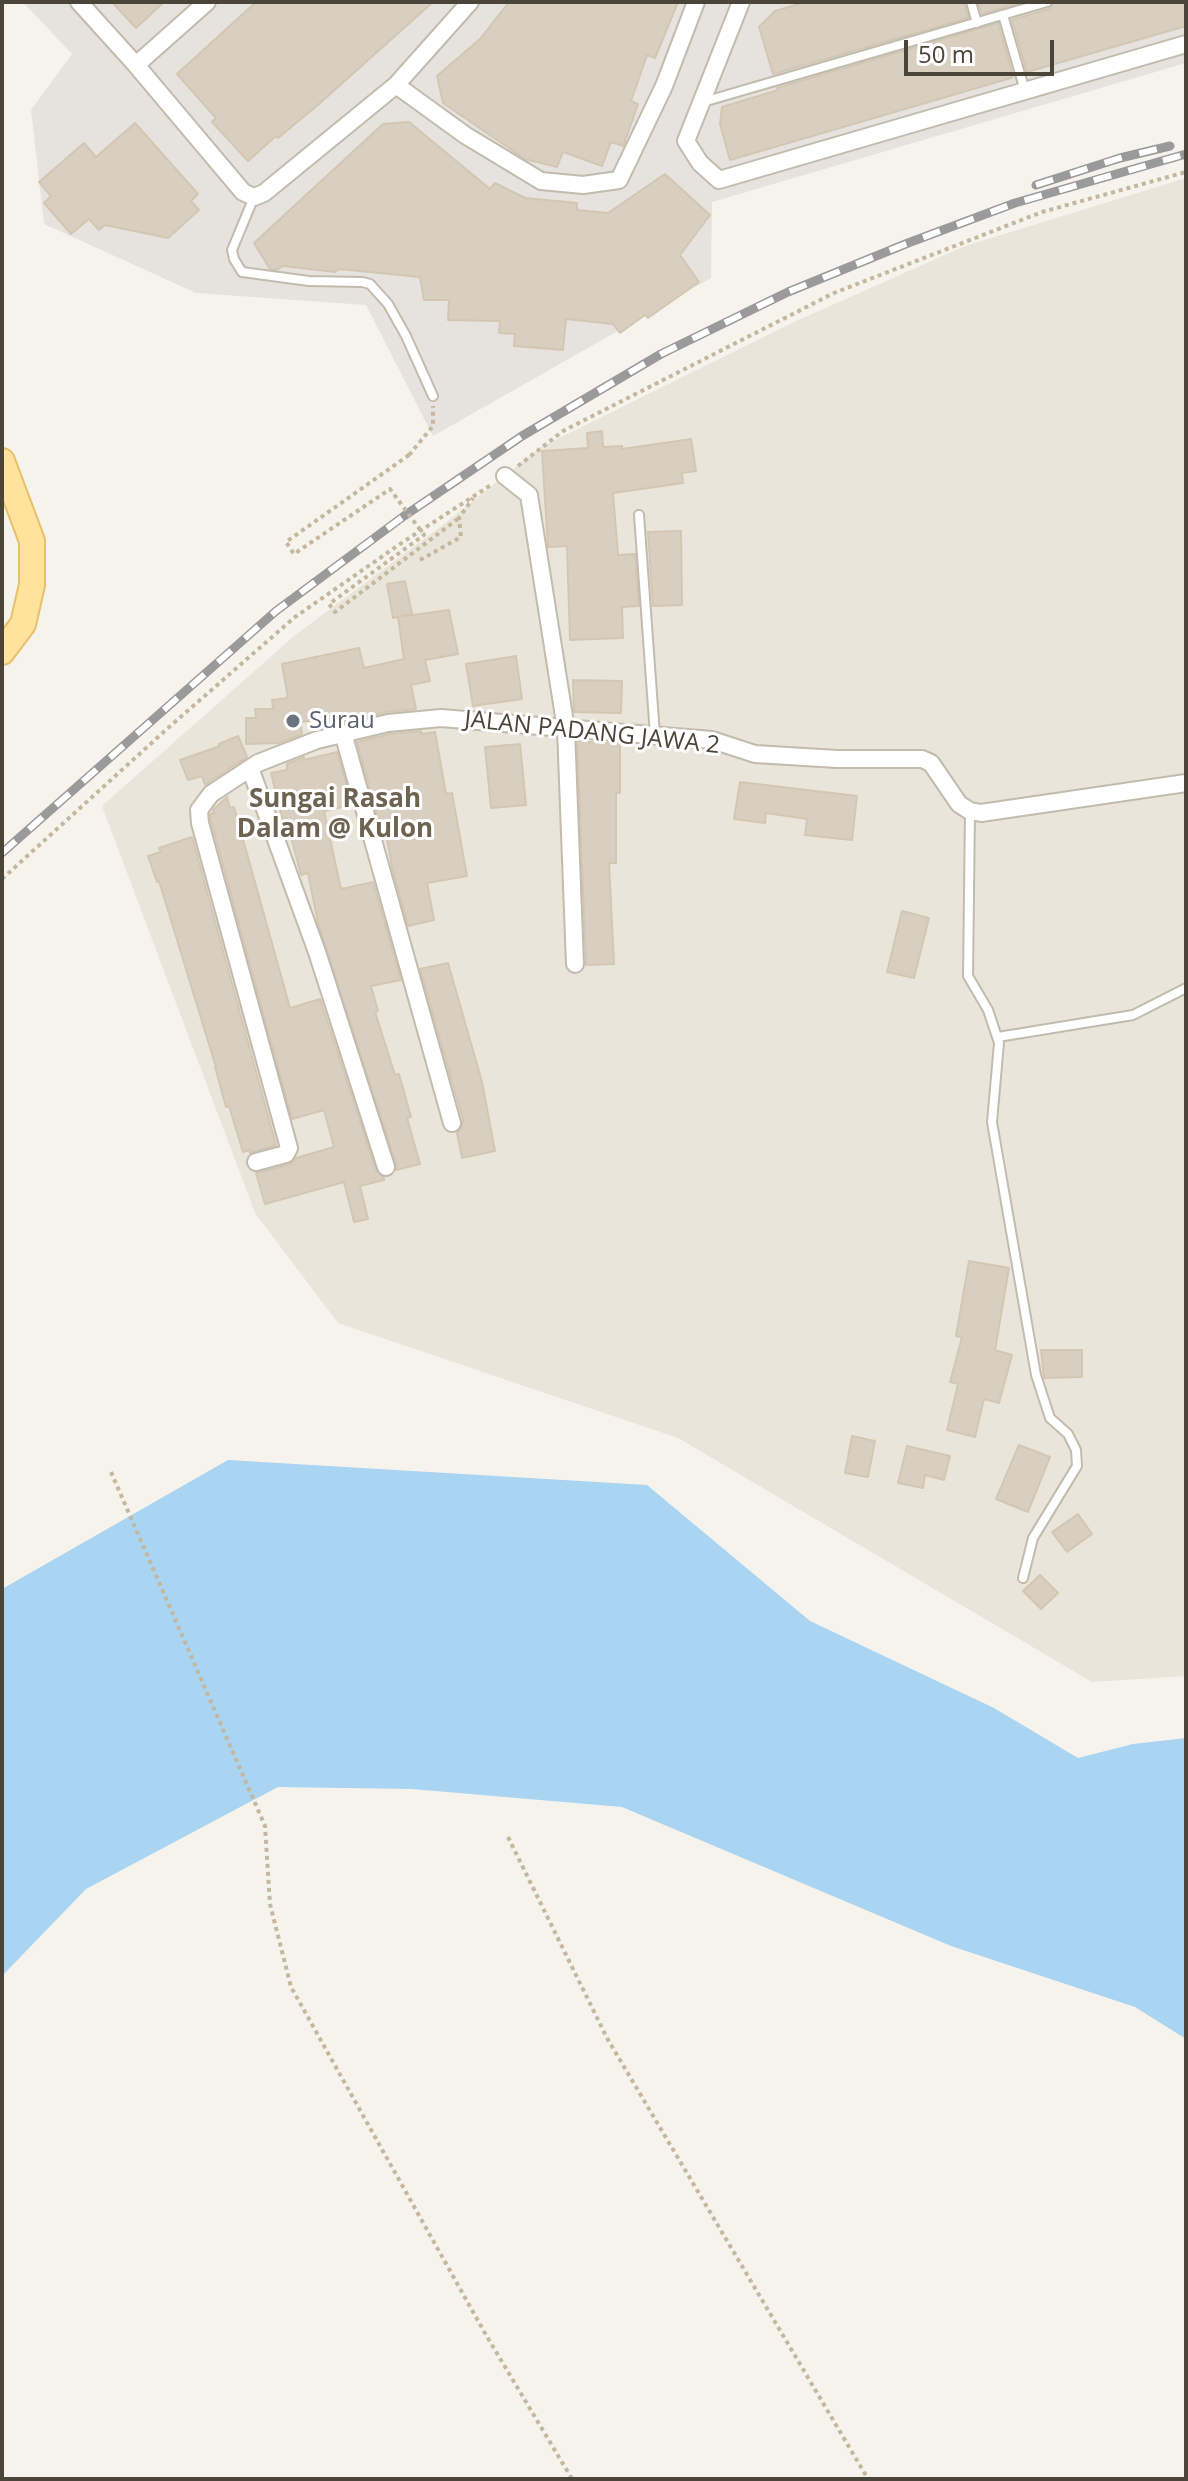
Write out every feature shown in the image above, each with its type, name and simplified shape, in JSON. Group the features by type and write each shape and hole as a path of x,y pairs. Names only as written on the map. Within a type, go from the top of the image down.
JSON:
{"main road":[{"path":"2,461 32,541 32,585 23,624 2,652"}],"street":[{"path":"79,2 249,195 264,193 396,85 470,2"},
{"path":"136,65 207,2"},
{"path":"396,85 465,135 541,181 583,185 619,180 664,86 696,2"},
{"path":"741,2 686,141 700,163 719,180 1186,44"},
{"path":"505,476 529,495 566,729 575,964"},
{"name":"JALAN PADANG JAWA 2","path":"256,1162 286,1154 289,1148 199,810 211,794 250,768 317,740 343,733 388,723 441,718 712,740 755,754 837,759 922,759 931,763 959,804 970,811"},
{"path":"343,733 452,1123"},
{"path":"250,768 340,1020 386,1167"},
{"path":"970,811 981,813 1186,783"}],"lane":[{"path":"971,2 977,23"},
{"path":"702,102 1047,2"},
{"path":"1003,15 1025,91"},
{"path":"249,195 232,250 242,272 309,281 370,284 388,304 433,396"},
{"path":"639,515 655,736"},
{"path":"970,811 968,976 988,1010 999,1043 992,1122 1036,1375 1050,1418 1068,1434 1076,1450 1077,1466 1033,1538 1023,1578"},
{"path":"998,1037 1133,1015 1186,988"}],"path":[{"path":"2,879 295,617 505,476 563,431 834,293 1042,212 1186,172"},
{"path":"433,396 433,426 409,455 286,542 294,554 390,489 424,535 329,604 335,612 459,518 474,496"},
{"path":"420,560 461,537 459,518"},
{"path":"111,1472 265,1826 270,1904 291,1987 486,2335 572,2479"},
{"path":"508,1837 607,2038 868,2479"}],"shaded area":[{"path":"23,2 1186,2 1186,63 712,202 711,278 433,436 366,305 196,293 44,224 31,110 72,54"},
{"path":"1186,178 1186,1676 1092,1682 678,1438 338,1323 255,1213 102,806 294,636 541,447 796,321 965,246"}],"water":[{"path":"228,1460 647,1485 810,1621 994,1708 1078,1758 1133,1744 1186,1738 1186,2039 1135,2007 951,1946 622,1807 412,1789 278,1787 86,1889 2,1976 2,1589"}],"building":[{"path":"112,2 164,2 136,28"},
{"path":"256,2 433,2 319,104 248,161 212,122 216,118 177,74"},
{"path":"509,2 678,2 655,58 647,55 631,101 638,104 624,144 611,142 602,166 563,152 557,167 525,159 443,103 437,76 480,39"},
{"path":"806,2 964,2 968,18 773,74 759,27 775,11"},
{"path":"978,2 1022,2 982,14"},
{"path":"1054,2 1186,2 1186,26 1027,72 1012,20 1049,9"},
{"path":"998,23 1013,76 1011,78 730,160 720,124 722,107"},
{"path":"409,122 490,189 495,183 525,198 577,203 577,210 608,213 665,174 710,215 680,255 699,282 648,318 645,315 620,333 613,324 566,319 563,350 514,346 515,334 499,333 500,321 448,320 449,300 424,300 420,277 283,266 277,270 270,269 254,243 383,124"},
{"path":"135,123 198,194 191,201 199,210 168,238 105,225 99,230 89,219 71,234 44,203 51,196 39,182 84,143 96,157"},
{"path":"602,431 603,447 622,446 622,449 691,439 696,471 682,473 683,483 613,493 618,555 635,554 639,606 622,607 623,638 570,640 567,546 548,547 542,451 588,448 587,433"},
{"path":"681,531 682,605 653,606 648,532"},
{"path":"405,581 412,614 393,618 387,584"},
{"path":"449,610 458,654 425,660 430,681 411,685 416,709 386,712 337,724 335,718 300,722 302,734 279,743 246,744 246,718 256,718 255,709 273,709 272,700 288,698 282,664 359,648 364,668 404,659 398,617"},
{"path":"516,656 522,699 473,706 466,664"},
{"path":"573,680 622,681 621,713 574,712"},
{"path":"421,731 422,734 435,732 446,794 452,793 467,876 427,883 434,920 408,926 392,867 384,821 379,822 357,742"},
{"path":"238,736 247,757 205,785 202,776 188,780 180,760"},
{"path":"577,741 620,744 616,863 609,863 614,964 586,965"},
{"path":"520,744 526,805 491,808 485,747"},
{"path":"337,752 352,805 324,811 341,889 373,882 401,980 371,986 378,1011 375,1012 395,1075 399,1074 411,1117 407,1118 420,1164 396,1170 318,923 308,873 301,875 271,773 287,770 287,764 304,757 304,760"},
{"path":"740,782 857,796 852,840 805,835 807,819 766,813 765,823 734,819"},
{"path":"227,797 230,808 234,807 290,1008 320,999 376,1170 384,1178 360,1186 368,1219 354,1222 344,1182 265,1204 256,1173 289,1165 296,1158 334,1147 324,1110 292,1119 211,821 210,814"},
{"path":"192,837 276,1145 250,1153 250,1150 243,1152 229,1106 226,1107 159,881 148,856 161,852 159,848"},
{"path":"902,911 929,918 914,978 887,972"},
{"path":"448,963 482,1082 495,1151 462,1158 457,1133 463,1120 420,969"},
{"path":"969,1261 1009,1268 995,1350 1012,1355 999,1403 984,1399 975,1437 947,1430 958,1384 950,1382 962,1337 956,1336"},
{"path":"1041,1350 1082,1350 1082,1377 1044,1378"},
{"path":"852,1436 875,1441 868,1477 845,1473"},
{"path":"1019,1445 1050,1457 1028,1512 996,1499"},
{"path":"907,1446 950,1456 944,1480 925,1475 923,1488 898,1483"},
{"path":"1078,1514 1092,1534 1067,1552 1052,1532"},
{"path":"1040,1575 1058,1593 1041,1609 1023,1591"}],"railway":[{"path":"1036,185 1120,158 1170,146"},
{"path":"2,853 276,611 404,516 522,436 661,354 788,292 1015,203 1186,154"}],"place":[{"name":"Surau","path":"293,721"}],"district":[{"name":"Sungai Rasah Dalam @ Kulon","path":"335,815"}]}
